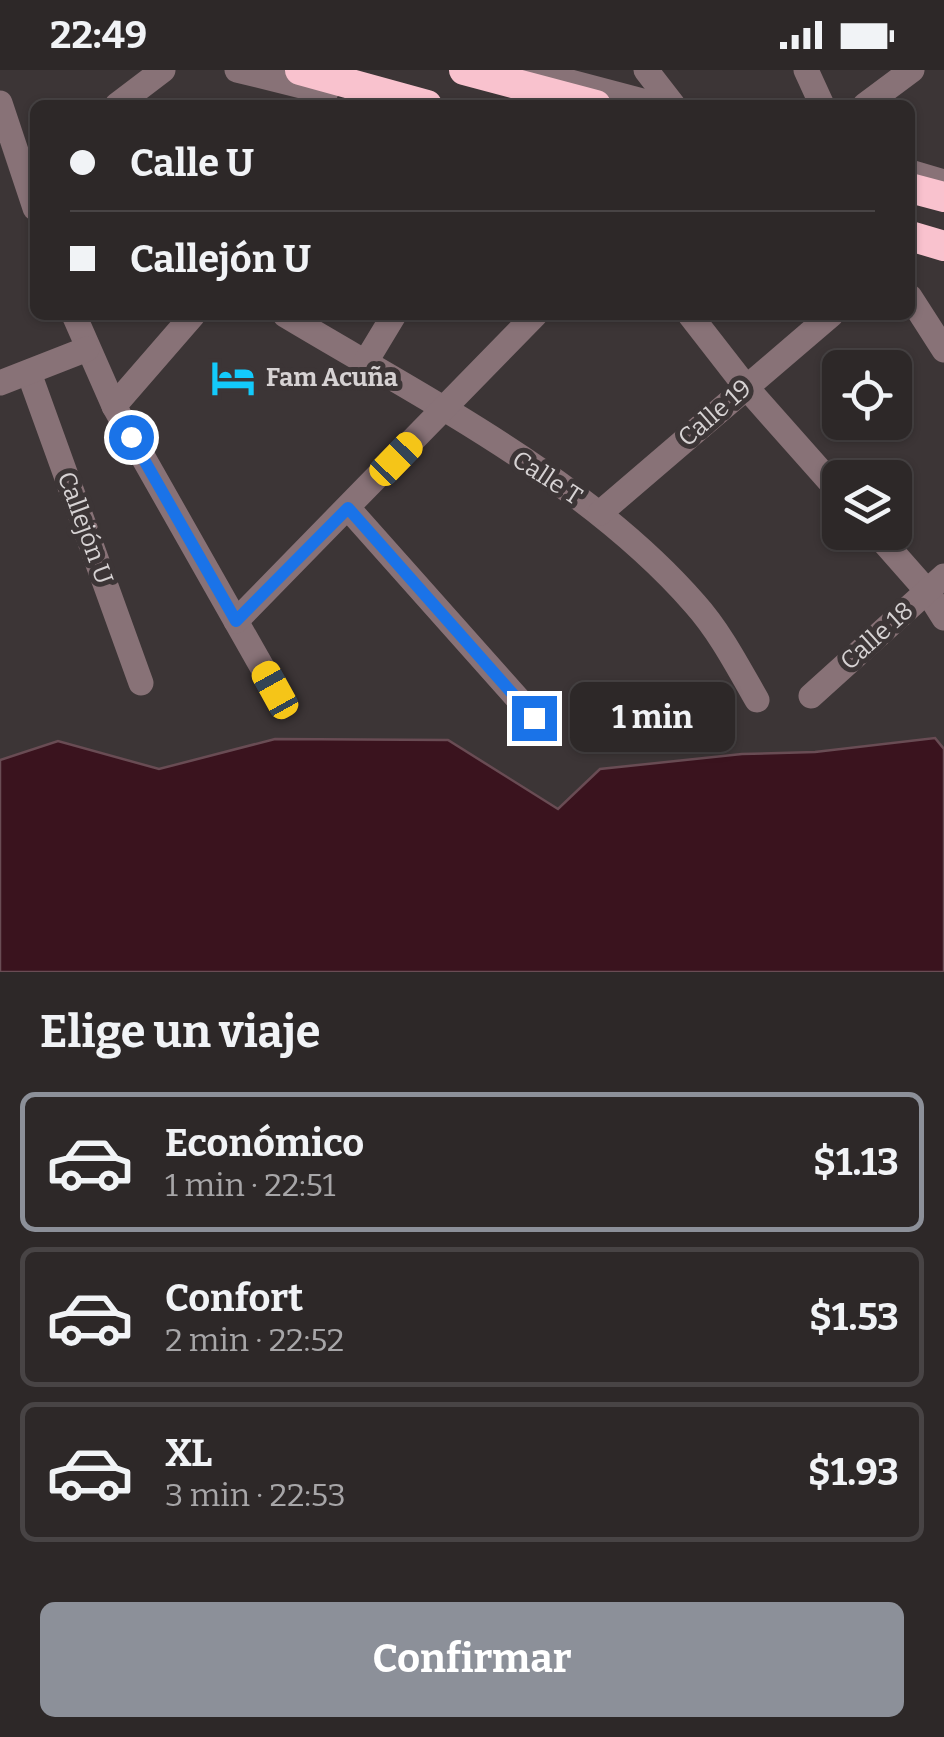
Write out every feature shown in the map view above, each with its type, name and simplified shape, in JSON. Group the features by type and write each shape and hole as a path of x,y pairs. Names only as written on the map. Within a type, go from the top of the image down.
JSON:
{"highway":[{"path":"464,70 577,100"},
{"path":"291,74 405,100"},
{"path":"915,189 944,197"},
{"path":"915,237 944,246"}],"street":[{"path":"124,100 163,70"},
{"path":"237,70 291,74 359,100"},
{"path":"525,70 639,100"},
{"path":"646,70 669,100"},
{"path":"806,70 820,100"},
{"path":"872,100 912,70"},
{"path":"0,103 28,175 0,190"},
{"path":"915,173 944,182"},
{"path":"915,251 944,259"},
{"path":"915,305 944,350"},
{"path":"76,320 114,406 275,690"},
{"path":"114,406 189,320"},
{"name":"Calle T","path":"293,320 442,410 600,513 696,605 757,700"},
{"path":"365,363 391,320"},
{"path":"236,621 529,320"},
{"path":"694,320 746,387 822,473"},
{"name":"Calle 19","path":"600,513 826,320"},
{"path":"0,383 87,349"},
{"name":"Callejón U","path":"29,373 140,683"},
{"path":"348,508 534,718"},
{"path":"896,550 935,583 944,618"},
{"name":"Calle 18","path":"811,696 935,583"}],"shaded area":[{"path":"935,738 944,749 944,972 0,972 0,760 58,741 159,769 275,739 448,740 558,809 600,769"}],"place":[{"name":"Fam Acuña","path":"233,378"}],"route":[{"path":"131,437 236,621 348,508 534,718"}]}
